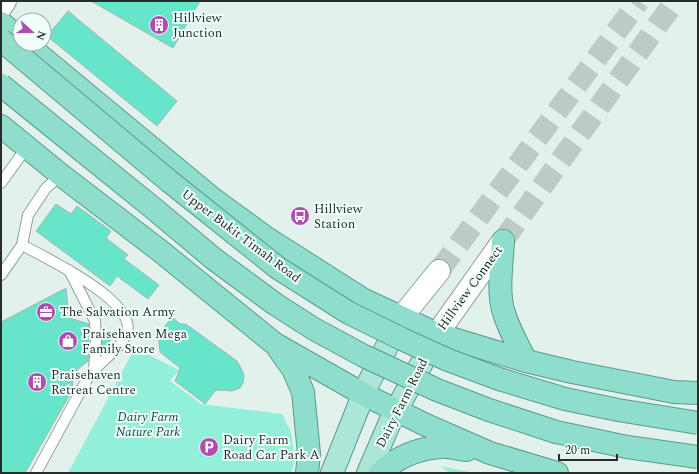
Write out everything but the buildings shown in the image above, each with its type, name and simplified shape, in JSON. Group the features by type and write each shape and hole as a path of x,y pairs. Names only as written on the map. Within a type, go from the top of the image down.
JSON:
{"highway":[{"path":"1,23 12,32"},
{"name":"Upper Bukit Timah Road","path":"1,40 169,181 272,263 349,312 402,340 448,360 499,379 565,400 698,423"},
{"path":"36,52 213,199 265,237 364,300 437,334 526,361 572,372 674,392 698,393"},
{"path":"1,85 214,259 275,304 314,329 364,356 437,390 489,410 556,432 627,447 698,457"},
{"path":"1,126 61,175 159,250 275,344 396,411 490,453 557,473"},
{"path":"503,242 500,281 503,312 526,361"},
{"path":"275,344 293,369 303,392 310,454 308,473"},
{"path":"380,473 402,456 418,450 440,446 490,453"}],"main road":[{"path":"332,473 363,394 400,318"},
{"name":"Dairy Farm Road","path":"368,473 390,422 437,334"}],"street":[{"path":"1,7 5,1"},
{"name":"Hillview Connect","path":"437,334 503,242"},
{"path":"400,318 439,271"}],"lane":[{"path":"1,183 27,147"},
{"path":"1,275 22,245 28,214 46,188 61,175"},
{"path":"22,245 69,270 103,294 122,312 128,327 124,338 94,370 36,473"},
{"path":"69,270 95,321 96,340 94,370"}],"green space":[{"name":"Dairy Farm Nature Park","path":"135,348 179,370 170,381 201,404 282,414 291,432 295,460 291,473 68,473"},
{"path":"440,466 469,472 469,473 450,473"}],"tunnel":[{"path":"439,271 639,1"},
{"path":"503,241 675,1"}],"place":[{"name":"Hillview Junction","path":"159,25"},
{"name":"Hillview Station","path":"300,216"},
{"name":"The Salvation Army","path":"46,312"},
{"name":"Praisehaven Mega Family Store","path":"68,341"},
{"name":"Praisehaven Retreat Centre","path":"37,382"},
{"name":"Dairy Farm Road Car Park A","path":"209,447"}]}
